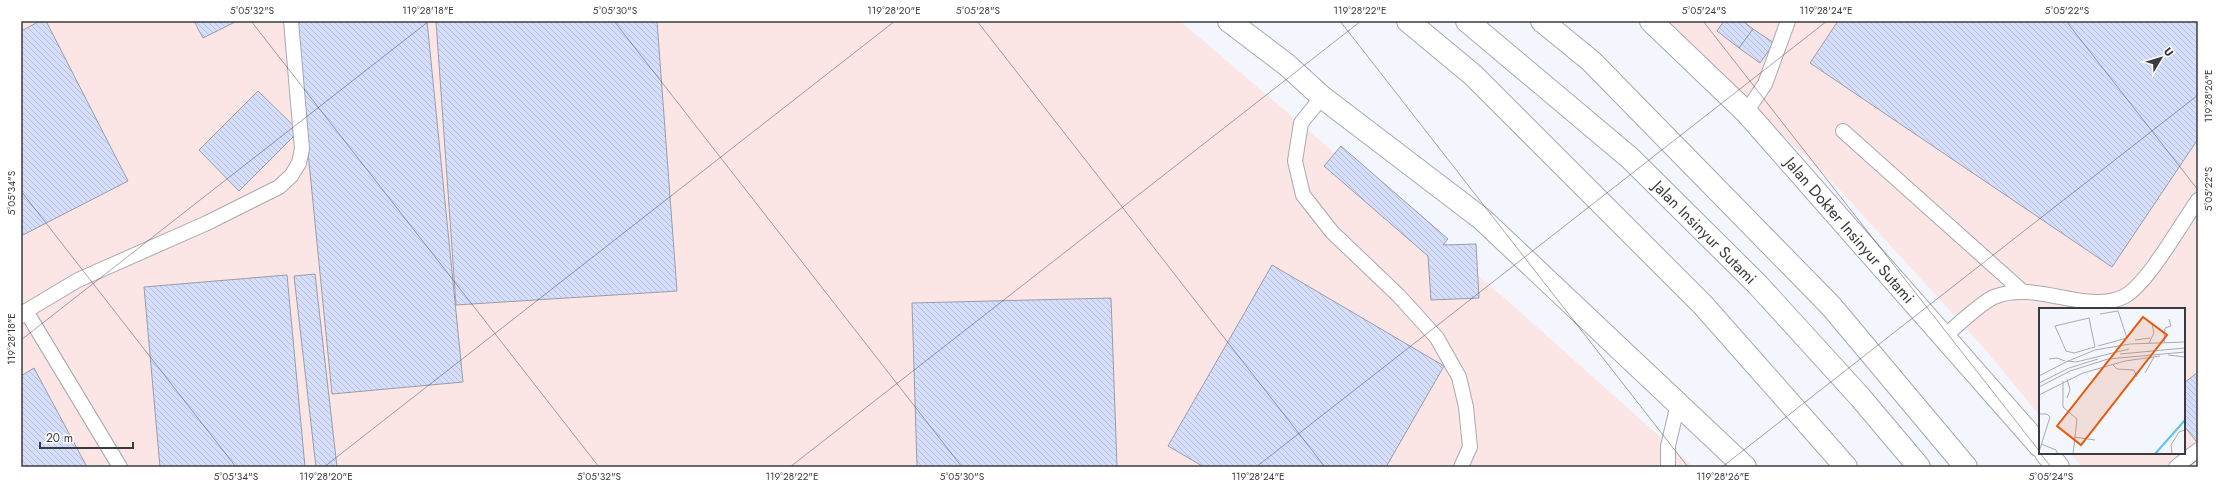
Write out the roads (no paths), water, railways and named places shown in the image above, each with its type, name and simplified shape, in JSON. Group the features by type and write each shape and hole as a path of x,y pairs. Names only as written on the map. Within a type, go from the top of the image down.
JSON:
{"main road":[{"path":"1229,21 1287,66 1322,97 1482,219 1745,467"},
{"path":"1408,21 1473,75 1703,305 1846,467"},
{"name":"Jalan Insinyur Sutami","path":"1467,21 1630,158 1758,285 1855,391 1919,467"},
{"path":"1542,21 1591,61 1831,306 1966,467"},
{"name":"Jalan Dokter Insinyur Sutami","path":"1651,21 1746,112 2039,445"},
{"path":"2047,454 2058,467"}],"lane":[{"path":"120,467 24,313 78,280 207,223 279,187 291,176 299,163 302,149 291,21"},
{"path":"1746,112 1765,84 1788,21"},
{"path":"1322,97 1301,123 1295,161 1303,195 1332,232 1399,296 1437,338 1459,378 1466,407 1470,447 1461,467"},
{"path":"1843,130 2022,291"},
{"path":"1944,337 1993,297 2022,291 2100,303 2124,296 2143,281 2198,200"},
{"path":"1668,467 1668,446 1678,404"},
{"path":"2176,467 2198,450"}]}
